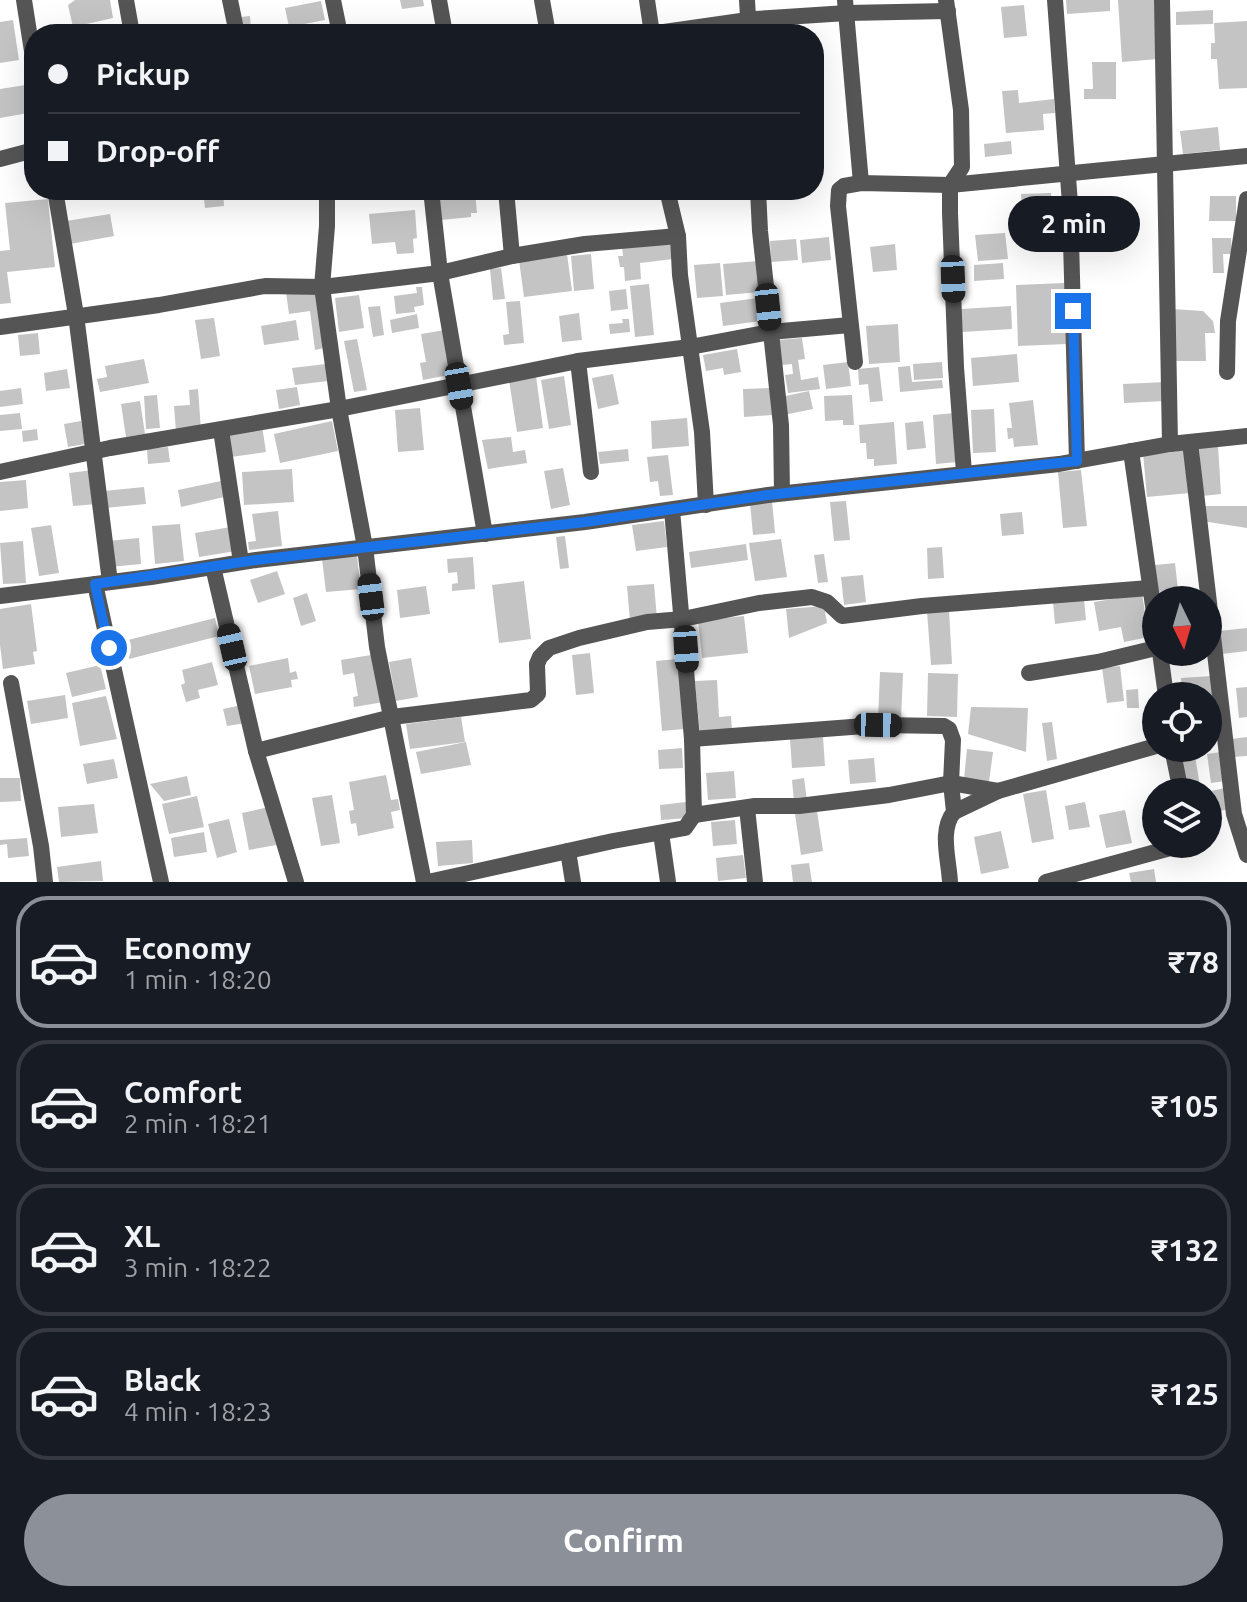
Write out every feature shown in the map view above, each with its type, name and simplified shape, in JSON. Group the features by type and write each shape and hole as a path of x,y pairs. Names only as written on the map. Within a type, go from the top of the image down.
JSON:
{"street":[{"path":"24,0 28,24"},
{"path":"126,0 130,24"},
{"path":"230,0 235,24"},
{"path":"333,0 338,24"},
{"path":"439,0 443,24"},
{"path":"542,0 546,24"},
{"path":"647,0 650,24"},
{"path":"747,0 748,24"},
{"path":"1055,0 1067,173 1077,461"},
{"path":"1162,0 1170,444"},
{"path":"846,6 861,183"},
{"path":"762,24 846,6 947,6 961,110 963,155 962,167 950,185 956,367 964,473"},
{"path":"0,159 24,153"},
{"path":"855,362 838,196 844,186 861,183 950,185 1247,156"},
{"path":"1227,372 1228,321 1247,199"},
{"path":"57,200 94,452 103,583 161,882"},
{"path":"327,200 322,287 339,409 365,547 377,647 426,882 480,877 568,851 685,828 694,815 692,739 672,510"},
{"path":"432,200 440,273 485,534"},
{"path":"507,200 512,256"},
{"path":"669,200 678,236 680,275 702,432 706,505"},
{"path":"758,200 781,425 782,493"},
{"path":"0,327 159,305 265,286 322,287 440,273 512,256 585,244 678,236"},
{"path":"0,472 578,361 690,347 770,332 850,325"},
{"path":"578,361 591,472"},
{"path":"221,430 241,562"},
{"path":"0,596 241,562 672,510 782,493 1077,461 1170,444 1247,436"},
{"path":"1190,442 1247,855"},
{"path":"1131,451 1149,586"},
{"path":"213,567 256,751 296,882"},
{"path":"256,751 392,717 531,700 538,694 537,664 549,648 647,622 683,619 759,603 812,597 827,602 842,616 922,606 1142,589"},
{"path":"1029,673 1142,653"},
{"path":"11,683 45,882"},
{"path":"692,739 878,725 944,726 949,729 953,740 951,783 954,812"},
{"path":"950,882 945,834 954,812 998,791 1142,750"},
{"path":"694,815 889,795 951,783 998,791"},
{"path":"747,808 755,882"},
{"path":"661,833 668,882"},
{"path":"568,851 573,882"},
{"path":"1046,882 1142,856"}],"building":[{"path":"75,0 110,0 113,18 72,24 68,5"},
{"path":"400,0 423,0 424,6 402,9"},
{"path":"1066,0 1110,0 1110,11 1067,14"},
{"path":"1118,0 1154,0 1158,59 1122,62"},
{"path":"321,1 325,20 288,24 285,8"},
{"path":"1024,5 1027,36 1004,38 1001,7"},
{"path":"1213,10 1213,24 1176,25 1176,12"},
{"path":"250,16 251,24 242,24 241,17"},
{"path":"13,20 19,60 0,63 0,22"},
{"path":"1247,21 1247,88 1219,89 1217,59 1211,59 1211,43 1215,43 1214,23"},
{"path":"1092,62 1116,62 1116,99 1084,99 1084,89 1093,89"},
{"path":"24,85 24,114 0,118 0,89"},
{"path":"1018,90 1019,103 1054,99 1055,113 1043,114 1044,130 1006,133 1002,91"},
{"path":"1218,127 1220,150 1183,154 1180,131"},
{"path":"1011,141 1012,154 985,157 984,144"},
{"path":"1051,193 1054,242 1023,244 1021,194"},
{"path":"1210,196 1236,196 1236,221 1209,221"},
{"path":"48,200 55,267 7,272 11,303 0,304 0,251 10,250 5,203"},
{"path":"204,200 224,200 224,206 205,208"},
{"path":"439,200 476,200 477,213 471,213 471,217 441,220"},
{"path":"415,210 417,238 413,239 414,253 397,254 395,242 372,244 369,214"},
{"path":"110,214 114,236 70,244 66,221"},
{"path":"1005,233 1008,259 978,261 975,235"},
{"path":"829,237 831,260 802,263 800,240"},
{"path":"1212,238 1231,238 1232,254 1223,254 1224,273 1213,273"},
{"path":"796,239 798,260 771,262 770,241"},
{"path":"671,240 673,259 640,263 641,279 625,281 624,267 620,267 618,256 623,256 622,246"},
{"path":"895,244 897,270 873,272 870,247"},
{"path":"567,254 572,291 524,297 519,260"},
{"path":"591,254 594,289 574,291 571,256"},
{"path":"758,261 760,292 726,295 723,264"},
{"path":"720,263 723,296 697,298 694,265"},
{"path":"1003,263 1004,279 974,281 974,265"},
{"path":"501,268 505,299 493,300 490,269"},
{"path":"1065,283 1067,344 1018,346 1016,285"},
{"path":"649,284 654,335 635,337 630,286"},
{"path":"416,287 422,287 424,305 414,307 415,312 396,314 394,296 417,293"},
{"path":"316,289 324,348 315,350 310,311 289,314 286,292"},
{"path":"626,289 628,309 611,311 609,291"},
{"path":"359,295 364,328 339,332 335,298"},
{"path":"758,298 761,321 723,326 720,303"},
{"path":"520,301 524,343 504,345 503,335 509,334 506,302"},
{"path":"380,306 384,335 373,337 368,307"},
{"path":"1011,306 1012,329 962,332 961,309"},
{"path":"1172,309 1203,311 1213,321 1215,333 1205,333 1206,361 1174,361"},
{"path":"579,313 582,340 562,342 559,316"},
{"path":"417,314 419,328 392,333 390,320"},
{"path":"214,318 220,356 201,359 195,320"},
{"path":"622,319 629,319 630,332 610,334 609,324 623,323"},
{"path":"296,320 299,340 264,345 261,326"},
{"path":"898,324 900,362 869,364 866,326"},
{"path":"445,330 454,374 423,380 420,363 426,362 421,334"},
{"path":"38,333 40,354 20,356 18,335"},
{"path":"802,338 805,359 798,360 801,380 818,377 820,389 788,393 785,375 793,374 792,364 782,365 779,340"},
{"path":"357,339 367,390 354,392 344,341"},
{"path":"737,349 741,372 724,375 723,368 706,371 703,355"},
{"path":"1017,354 1019,382 973,386 971,358"},
{"path":"144,359 149,383 100,392 97,379 107,377 105,366"},
{"path":"848,362 851,386 826,389 823,365"},
{"path":"942,362 943,378 914,380 913,364"},
{"path":"326,364 328,381 295,385 292,368"},
{"path":"910,366 912,382 942,380 943,388 900,392 898,367"},
{"path":"879,367 883,401 870,402 868,384 859,385 858,369"},
{"path":"67,369 70,388 46,391 44,373"},
{"path":"613,374 619,404 598,409 592,378"},
{"path":"536,376 543,428 517,432 509,380"},
{"path":"564,376 571,425 549,429 541,380"},
{"path":"1166,382 1167,401 1124,403 1123,384"},
{"path":"297,387 300,405 279,409 276,390"},
{"path":"21,388 23,404 0,407 0,391"},
{"path":"771,388 772,415 744,417 743,389"},
{"path":"198,389 201,430 176,432 174,406 190,405 189,390"},
{"path":"809,391 813,409 784,415 781,397"},
{"path":"157,395 160,428 146,429 144,396"},
{"path":"852,395 854,425 843,425 843,420 825,421 824,396"},
{"path":"1033,400 1038,445 1014,447 1013,438 1008,439 1007,428 1012,428 1009,403"},
{"path":"140,401 145,434 126,437 121,404"},
{"path":"420,408 424,450 398,452 395,410"},
{"path":"994,409 996,452 973,453 971,410"},
{"path":"20,413 22,429 0,431 0,415"},
{"path":"955,413 958,462 936,464 933,415"},
{"path":"687,418 689,446 652,449 651,421"},
{"path":"81,421 85,444 68,447 64,424"},
{"path":"332,421 338,451 280,463 274,434"},
{"path":"923,421 926,448 907,450 905,423"},
{"path":"894,422 897,464 874,466 874,459 867,459 866,443 860,443 859,425"},
{"path":"262,426 266,452 231,457 227,431"},
{"path":"37,429 38,440 23,442 22,431"},
{"path":"511,437 513,452 525,450 527,463 488,469 482,440"},
{"path":"1218,446 1221,494 1202,496 1199,447"},
{"path":"168,447 170,462 148,464 147,449"},
{"path":"628,449 629,461 600,464 598,452"},
{"path":"1186,449 1190,493 1147,497 1143,453"},
{"path":"668,455 673,495 660,496 658,481 650,482 647,457"},
{"path":"563,468 570,505 551,509 544,471"},
{"path":"292,469 294,502 244,505 242,472"},
{"path":"93,470 97,504 73,506 69,473"},
{"path":"1081,470 1087,526 1063,528 1058,472"},
{"path":"26,480 28,508 0,511 0,482"},
{"path":"221,481 224,497 181,507 178,490"},
{"path":"144,487 146,504 105,508 104,491"},
{"path":"772,501 775,533 753,535 750,503"},
{"path":"846,501 850,540 834,541 830,502"},
{"path":"1200,506 1247,506 1247,528 1202,521"},
{"path":"278,511 282,546 249,550 248,542 256,541 252,514"},
{"path":"1022,512 1024,534 1002,536 1000,514"},
{"path":"664,521 667,547 636,551 632,525"},
{"path":"180,524 184,561 155,564 152,526"},
{"path":"51,525 59,573 39,576 31,528"},
{"path":"231,527 236,551 199,557 195,533"},
{"path":"565,536 569,568 560,569 556,537"},
{"path":"139,538 141,564 110,567 107,541"},
{"path":"781,539 787,577 755,581 749,543"},
{"path":"23,541 26,583 3,584 0,543"},
{"path":"746,544 748,560 691,568 689,552"},
{"path":"942,547 944,578 928,579 927,548"},
{"path":"824,554 828,582 818,583 814,555"},
{"path":"357,556 361,589 326,592 322,559"},
{"path":"473,557 475,589 452,591 452,584 458,583 457,572 448,573 447,559"},
{"path":"1175,563 1178,586 1157,586 1155,565"},
{"path":"277,571 285,594 258,603 250,580"},
{"path":"863,575 866,602 844,605 841,577"},
{"path":"524,581 531,639 499,643 492,585"},
{"path":"654,584 657,619 630,621 627,586"},
{"path":"426,586 430,614 400,618 397,590"},
{"path":"307,593 316,621 301,626 293,598"},
{"path":"1142,594 1142,638 1124,642 1121,627 1099,631 1094,602"},
{"path":"1084,599 1086,620 1055,624 1053,602"},
{"path":"31,604 37,651 33,652 35,664 3,669 0,609"},
{"path":"824,606 827,623 789,638 786,609"},
{"path":"949,610 952,664 931,665 927,611"},
{"path":"744,616 748,653 702,658 698,621"},
{"path":"215,618 219,636 129,659 124,641"},
{"path":"1247,628 1247,651 1222,654 1222,631"},
{"path":"590,653 594,693 576,695 572,655"},
{"path":"377,654 384,702 354,707 353,697 358,696 354,673 343,675 341,660"},
{"path":"288,658 290,673 296,671 298,679 291,680 292,687 255,694 249,666"},
{"path":"411,658 418,697 396,701 389,662"},
{"path":"678,659 684,729 662,731 656,661"},
{"path":"212,662 218,685 198,690 200,698 186,702 181,685 185,683 182,670"},
{"path":"100,665 106,689 72,697 66,673"},
{"path":"1120,666 1124,701 1107,703 1102,668"},
{"path":"880,672 903,673 901,720 878,720"},
{"path":"928,673 958,674 957,717 927,716"},
{"path":"1212,676 1212,682 1181,682 1181,678"},
{"path":"717,680 719,717 731,716 732,730 700,735 695,681"},
{"path":"1247,687 1247,717 1239,718 1236,688"},
{"path":"1138,689 1139,708 1127,708 1126,690"},
{"path":"65,695 68,718 31,724 27,701"},
{"path":"106,696 117,739 80,746 72,703"},
{"path":"242,705 246,723 227,726 223,709"},
{"path":"971,707 1028,708 1026,752 968,734"},
{"path":"461,717 465,742 410,749 406,724"},
{"path":"1052,722 1057,759 1047,761 1042,723"},
{"path":"823,737 825,766 792,768 790,739"},
{"path":"1247,737 1247,756 1233,757 1232,739"},
{"path":"466,742 471,765 421,774 416,752"},
{"path":"682,748 683,768 659,769 658,750"},
{"path":"967,749 993,752 989,782 964,779"},
{"path":"874,758 876,782 850,784 848,760"},
{"path":"1222,758 1226,781 1210,778 1208,762 1222,762"},
{"path":"114,759 118,778 87,784 83,764"},
{"path":"1182,762 1196,762 1199,778 1184,778"},
{"path":"734,771 736,798 708,800 706,773"},
{"path":"386,775 391,800 398,799 400,810 391,812 394,828 358,836 356,823 351,824 349,811 354,810 349,782"},
{"path":"187,776 191,795 164,801 150,784"},
{"path":"0,778 20,778 21,801 0,802"},
{"path":"804,778 807,800 794,802 792,780"},
{"path":"1225,788 1229,809 1222,810 1222,789"},
{"path":"1046,790 1054,839 1032,843 1023,794"},
{"path":"332,795 340,843 321,846 312,798"},
{"path":"197,796 204,827 169,834 162,804"},
{"path":"686,802 687,818 661,820 660,805"},
{"path":"1085,802 1090,827 1069,830 1065,806"},
{"path":"94,804 98,833 61,837 58,807"},
{"path":"269,807 276,845 249,850 242,813"},
{"path":"1125,810 1132,843 1106,848 1099,815"},
{"path":"817,811 823,851 801,855 795,814"},
{"path":"229,819 237,852 217,858 208,824"},
{"path":"735,820 737,844 713,846 711,822"},
{"path":"1001,831 1009,868 981,874 974,837"},
{"path":"204,832 207,852 174,857 171,838"},
{"path":"27,838 29,856 8,858 7,844 0,845 0,840"},
{"path":"472,840 473,863 438,866 436,842"},
{"path":"743,855 746,878 718,881 716,858"},
{"path":"101,861 103,881 59,882 57,867"},
{"path":"809,863 812,882 793,882 791,865"},
{"path":"1154,869 1156,882 1131,882 1129,873"}],"route":[{"path":"109,648 95,584 256,560 585,522 768,495 1077,461 1073,311"}]}
